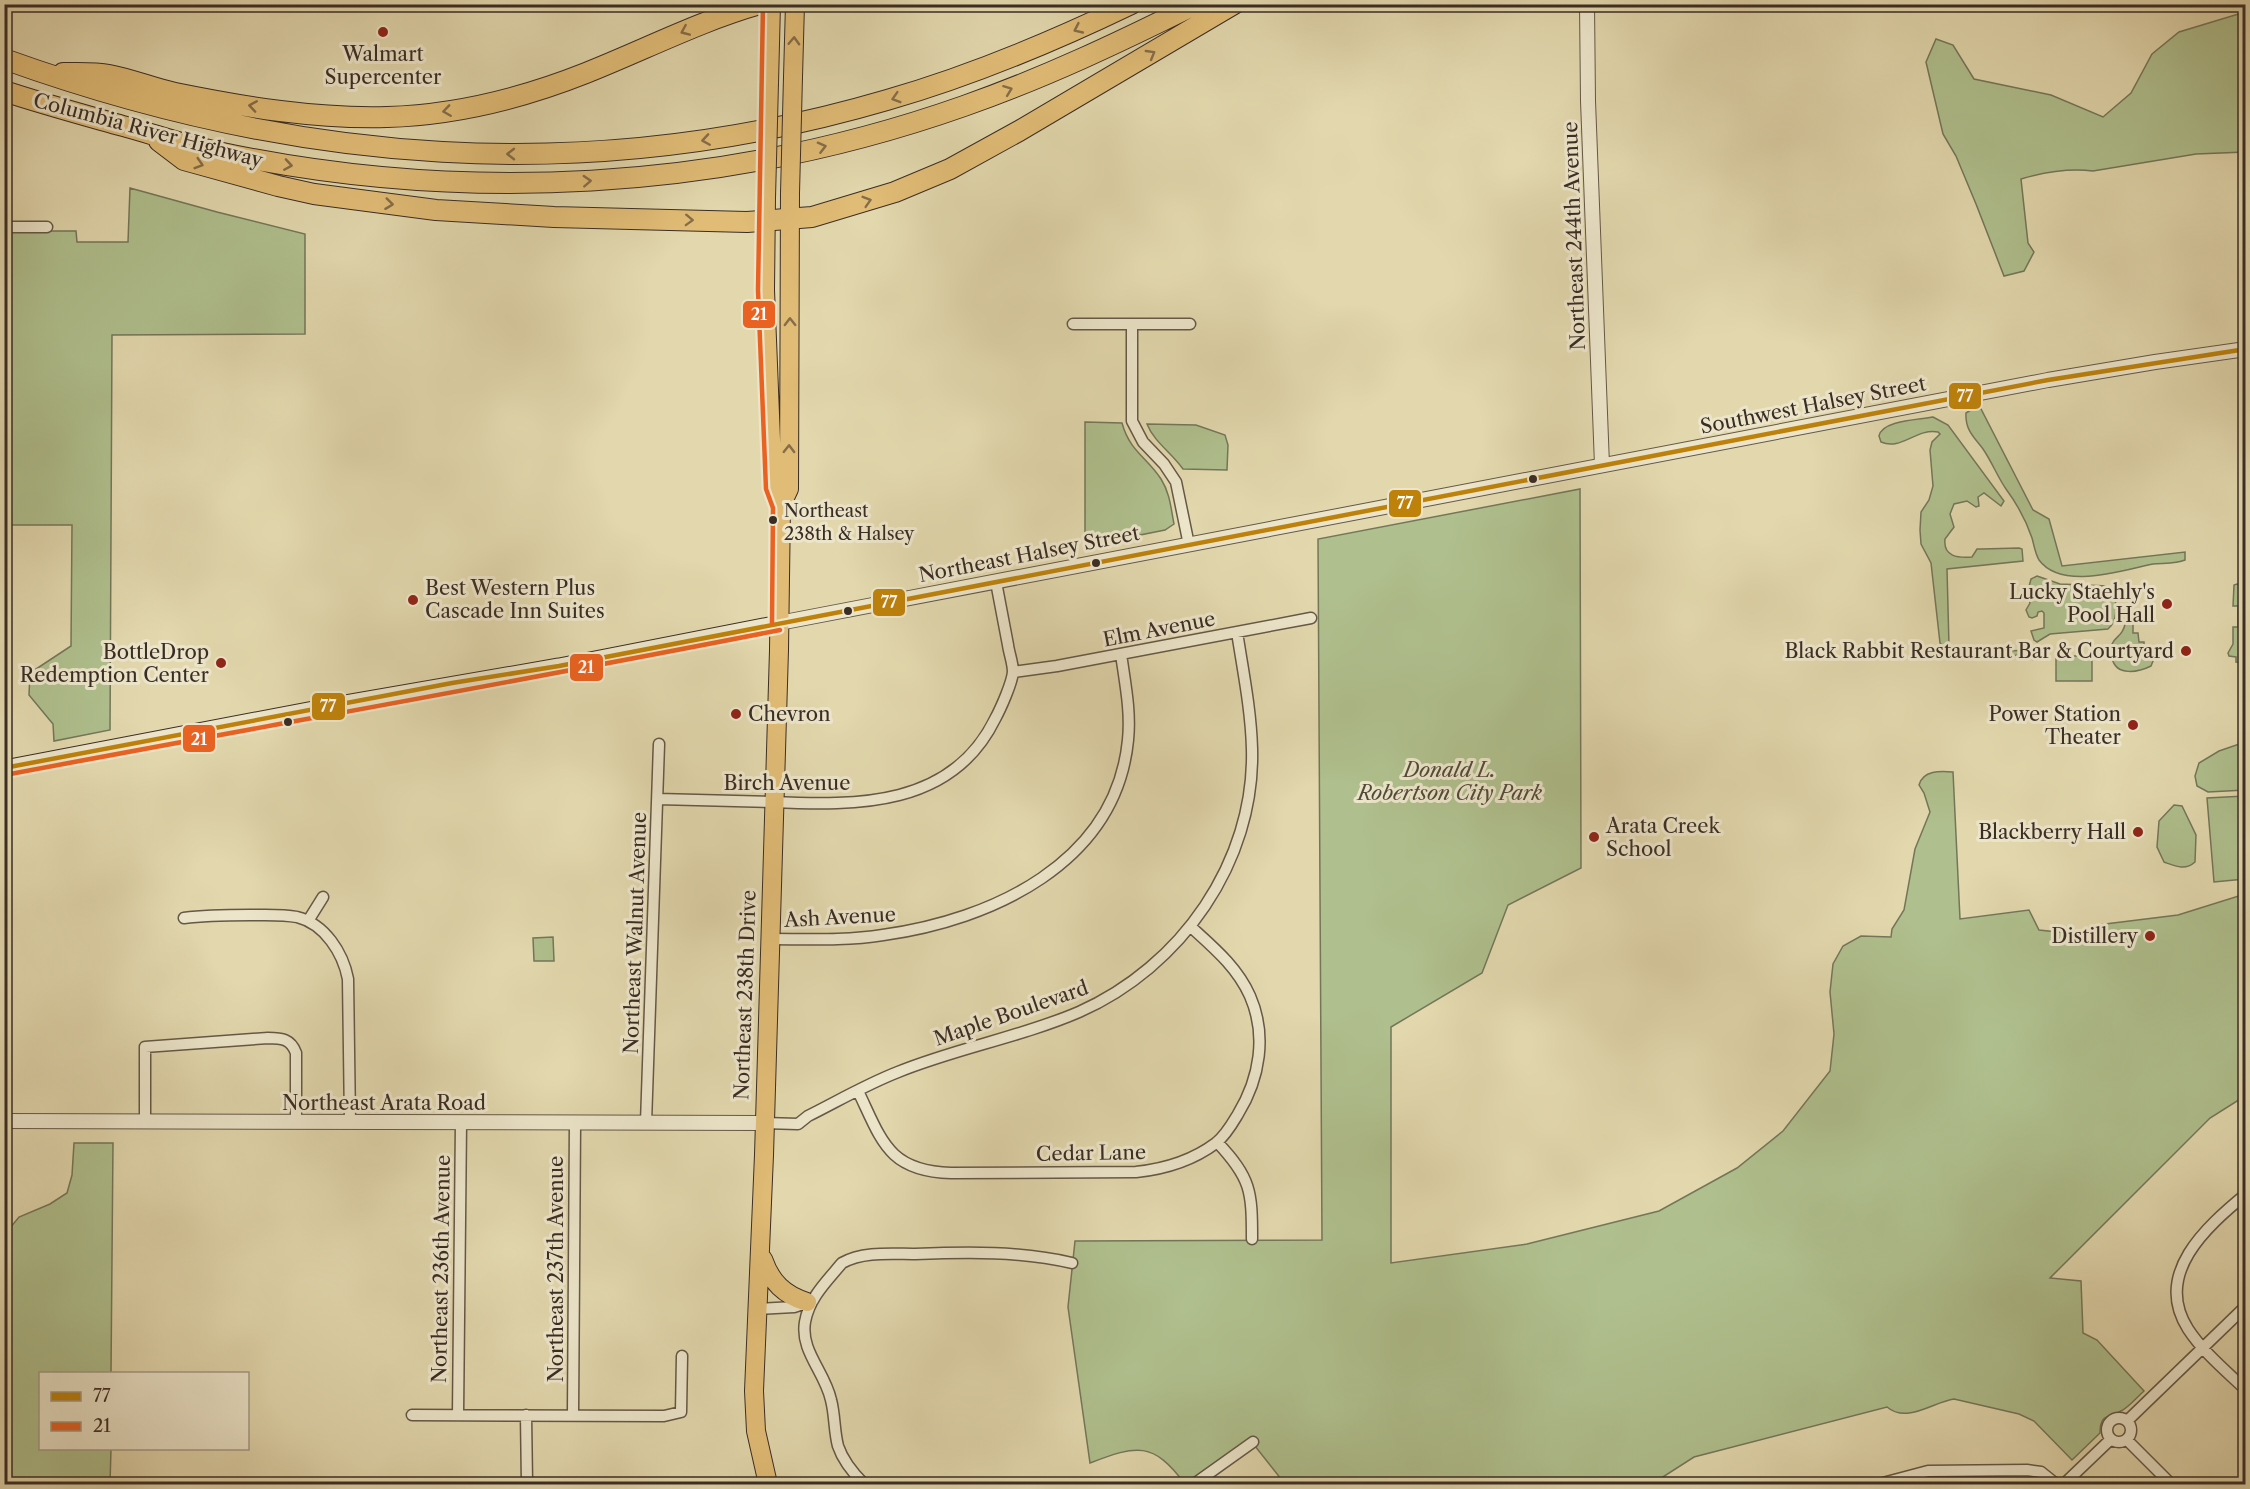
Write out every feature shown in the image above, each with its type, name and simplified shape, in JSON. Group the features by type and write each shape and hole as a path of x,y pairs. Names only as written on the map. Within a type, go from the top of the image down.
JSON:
{"highway":[{"path":"40,72 108,75 205,99 319,115 387,117 420,115 492,103 524,94 584,73 729,13 760,4"},
{"name":"Northeast 238th Drive","path":"771,4 765,290 773,489 781,506"},
{"name":"Northeast 238th Drive","path":"768,1485 754,1413 774,802 781,506 789,489 789,228 795,4"},
{"name":"Columbia River Highway","path":"4,59 40,72 196,117 304,139 388,149 449,153 596,152 669,145 744,134 862,108 973,72 1058,38 1131,4"},
{"name":"Columbia River Highway","path":"4,91 210,151 271,162 381,178 524,184 596,181 668,174 804,152 911,123 1031,81 1085,58 1196,4"},
{"path":"150,134 184,160 267,184 314,194 436,210 747,222 765,230 789,228 813,217 895,192 950,169 1020,131 1234,4"},
{"path":"760,1249 772,1280 784,1292 809,1301"}],"main road":[{"name":"Northeast Halsey Street","path":"4,768 371,698 559,666 779,623"}],"street":[{"name":"Northeast 244th Avenue","path":"1587,4 1588,101 1602,465"},
{"path":"4,227 46,227"},
{"path":"1073,324 1190,324"},
{"path":"1132,324 1132,421 1143,442 1164,464 1176,482 1190,545"},
{"name":"Southwest Halsey Street","path":"1602,465 2106,369 2246,349"},
{"name":"Northeast Halsey Street","path":"779,623 1602,465"},
{"path":"996,582 1013,672"},
{"name":"Elm Avenue","path":"1013,672 1311,618"},
{"name":"Maple Boulevard","path":"764,1123 783,1124 797,1117 808,1116 908,1068 1079,1012 1121,989 1149,969 1191,927 1217,887 1227,866 1241,829 1247,800 1252,750 1249,713 1236,632"},
{"name":"Ash Avenue","path":"769,939 863,938 917,930 942,923 1004,900 1039,880 1075,853 1103,818 1122,776 1129,721 1121,654"},
{"name":"Birch Avenue","path":"658,799 829,805 872,800 906,792 943,777 965,761 985,737 998,713 1013,672"},
{"name":"Northeast Walnut Avenue","path":"646,1123 659,744"},
{"path":"308,921 324,897"},
{"path":"184,918 208,915 282,915 308,921 327,936 335,946 347,973 350,1122"},
{"name":"Cedar Lane","path":"858,1091 880,1138 888,1149 909,1166 935,1173 1136,1172 1159,1170 1181,1162 1217,1142 1229,1130 1252,1087 1259,1059 1258,1022 1250,996 1236,971 1191,927"},
{"path":"145,1121 145,1047 280,1038 294,1046 296,1053 296,1122"},
{"name":"Northeast Arata Road","path":"4,1121 764,1123"},
{"name":"Northeast 236th Avenue","path":"458,1415 461,1122"},
{"name":"Northeast 237th Avenue","path":"573,1415 575,1123"},
{"path":"1217,1142 1232,1157 1247,1182 1252,1205 1252,1239"},
{"path":"2246,1194 2196,1242 2184,1259 2177,1282 2179,1307 2188,1330 2246,1390"},
{"path":"758,1309 794,1307 809,1301 842,1263 875,1255 990,1252 1072,1263"},
{"path":"809,1301 804,1330 808,1351 832,1400 838,1446 852,1472 864,1485"},
{"path":"2127,1421 2246,1306"},
{"path":"412,1415 664,1416 681,1412 682,1356"},
{"path":"526,1415 526,1485"},
{"path":"2119,1418 2127,1421 2131,1429 2127,1440 2116,1442 2111,1439 2107,1430 2110,1422 2119,1418"},
{"path":"2064,1485 2111,1439"},
{"path":"2127,1440 2171,1485"},
{"path":"1194,1485 1253,1442"},
{"path":"1879,1485 1928,1471 2016,1470 2041,1472 2056,1485"}],"green space":[{"path":"2245,12 2245,152 2196,154 2093,171 2057,171 2021,179 2028,243 2034,252 2024,271 2004,276 1956,156 1943,134 1926,62 1936,39 1953,45 1974,79 2051,95 2103,117 2131,93 2152,54 2179,32"},
{"path":"130,188 305,234 305,334 112,335 110,730 54,741 53,724 29,695 30,673 71,646 72,525 5,525 5,231 76,231 77,242 128,242"},
{"path":"1974,408 1981,409 2033,510 2049,519 2062,566 2185,552 2185,560 2093,576 2062,575 2049,569 2039,560 2021,512 1969,429 1966,413"},
{"path":"1933,417 1948,425 2004,501 2001,506 1984,493 1978,497 1979,506 1976,507 1967,501 1954,504 1950,514 1954,527 1945,539 1946,550 1952,555 1972,557 1977,549 2019,548 2022,549 2023,561 1947,569 1949,646 1943,646 1940,643 1931,563 1921,544 1920,530 1921,512 1929,500 1933,486 1930,450 1932,442 1940,434 1938,432 1923,433 1895,444 1881,442 1879,436 1887,427 1894,424"},
{"path":"1085,422 1122,423 1130,441 1164,484 1174,524 1165,530 1085,546"},
{"path":"1147,424 1196,425 1225,435 1228,445 1227,470 1183,469 1154,436"},
{"name":"Donald L. Robertson City Park","path":"1580,489 1581,868 1508,905 1482,973 1391,1027 1391,1263 1527,1244 1659,1211 1737,1168 1783,1131 1830,1071 1834,1034 1830,992 1833,964 1843,946 1861,936 1891,937 1892,929 1904,910 1915,849 1930,812 1919,785 1928,774 1953,772 1960,919 2029,910 2039,930 2076,934 2097,925 2178,915 2245,894 2245,1096 2210,1118 2050,1278 2081,1281 2083,1333 2097,1340 2144,1391 2124,1409 2103,1419 2100,1433 2072,1460 2034,1421 2019,1414 1954,1399 1911,1413 1895,1412 1887,1407 1694,1457 1652,1484 1285,1484 1251,1441 1190,1484 1185,1484 1163,1460 1143,1451 1132,1450 1090,1463 1068,1307 1075,1241 1322,1240 1318,539"},
{"path":"2037,576 2060,584 2108,586 2114,590 2116,611 2114,621 2108,629 2050,634 2037,642 2031,631 2044,628 2044,613 2038,612 2037,616 2032,618 2026,610 2030,603 2027,594 2031,579"},
{"path":"2234,585 2243,587 2245,598 2245,663 2236,662 2236,657 2229,656 2228,653 2233,644 2233,627 2238,627 2238,606 2233,606"},
{"path":"2126,621 2133,622 2133,633 2138,633 2139,642 2144,642 2144,654 2151,657 2153,661 2151,666 2128,671 2114,664 2111,646 2123,630"},
{"path":"2037,651 2036,660 2028,655 1950,657 1954,653"},
{"path":"2056,656 2092,656 2092,681 2056,681"},
{"path":"2245,742 2245,790 2208,792 2197,786 2195,776 2199,763 2219,751"},
{"path":"2245,796 2245,879 2214,882 2207,798"},
{"path":"2174,805 2182,806 2196,835 2195,862 2187,866 2180,867 2164,862 2157,847 2159,821"},
{"path":"553,937 554,961 534,961 533,938"},
{"path":"74,1143 113,1143 111,1372 39,1372 39,1450 111,1450 110,1484 5,1484 5,1234 19,1217 50,1204 67,1193 72,1175"}],"transit line":[{"name":"21","path":"763,4 758,290 766,489 773,508 772,623"},
{"name":"77","path":"4,768 452,683 559,666 2048,380 2246,349"},
{"name":"21","path":"5,775 780,630"}],"place":[{"name":"Walmart Supercenter","path":"383,32"},
{"name":"Northeast 238th & Halsey","path":"773,520"},
{"name":"Best Western Plus Cascade Inn Suites","path":"413,600"},
{"name":"Lucky Staehly's Pool Hall","path":"2167,604"},
{"name":"Black Rabbit Restaurant Bar & Courtyard","path":"2186,651"},
{"name":"BottleDrop Redemption Center","path":"221,663"},
{"name":"Chevron","path":"736,714"},
{"name":"Power Station Theater","path":"2133,725"},
{"name":"Blackberry Hall","path":"2138,832"},
{"name":"Arata Creek School","path":"1594,837"},
{"name":"Distillery","path":"2150,936"}]}
